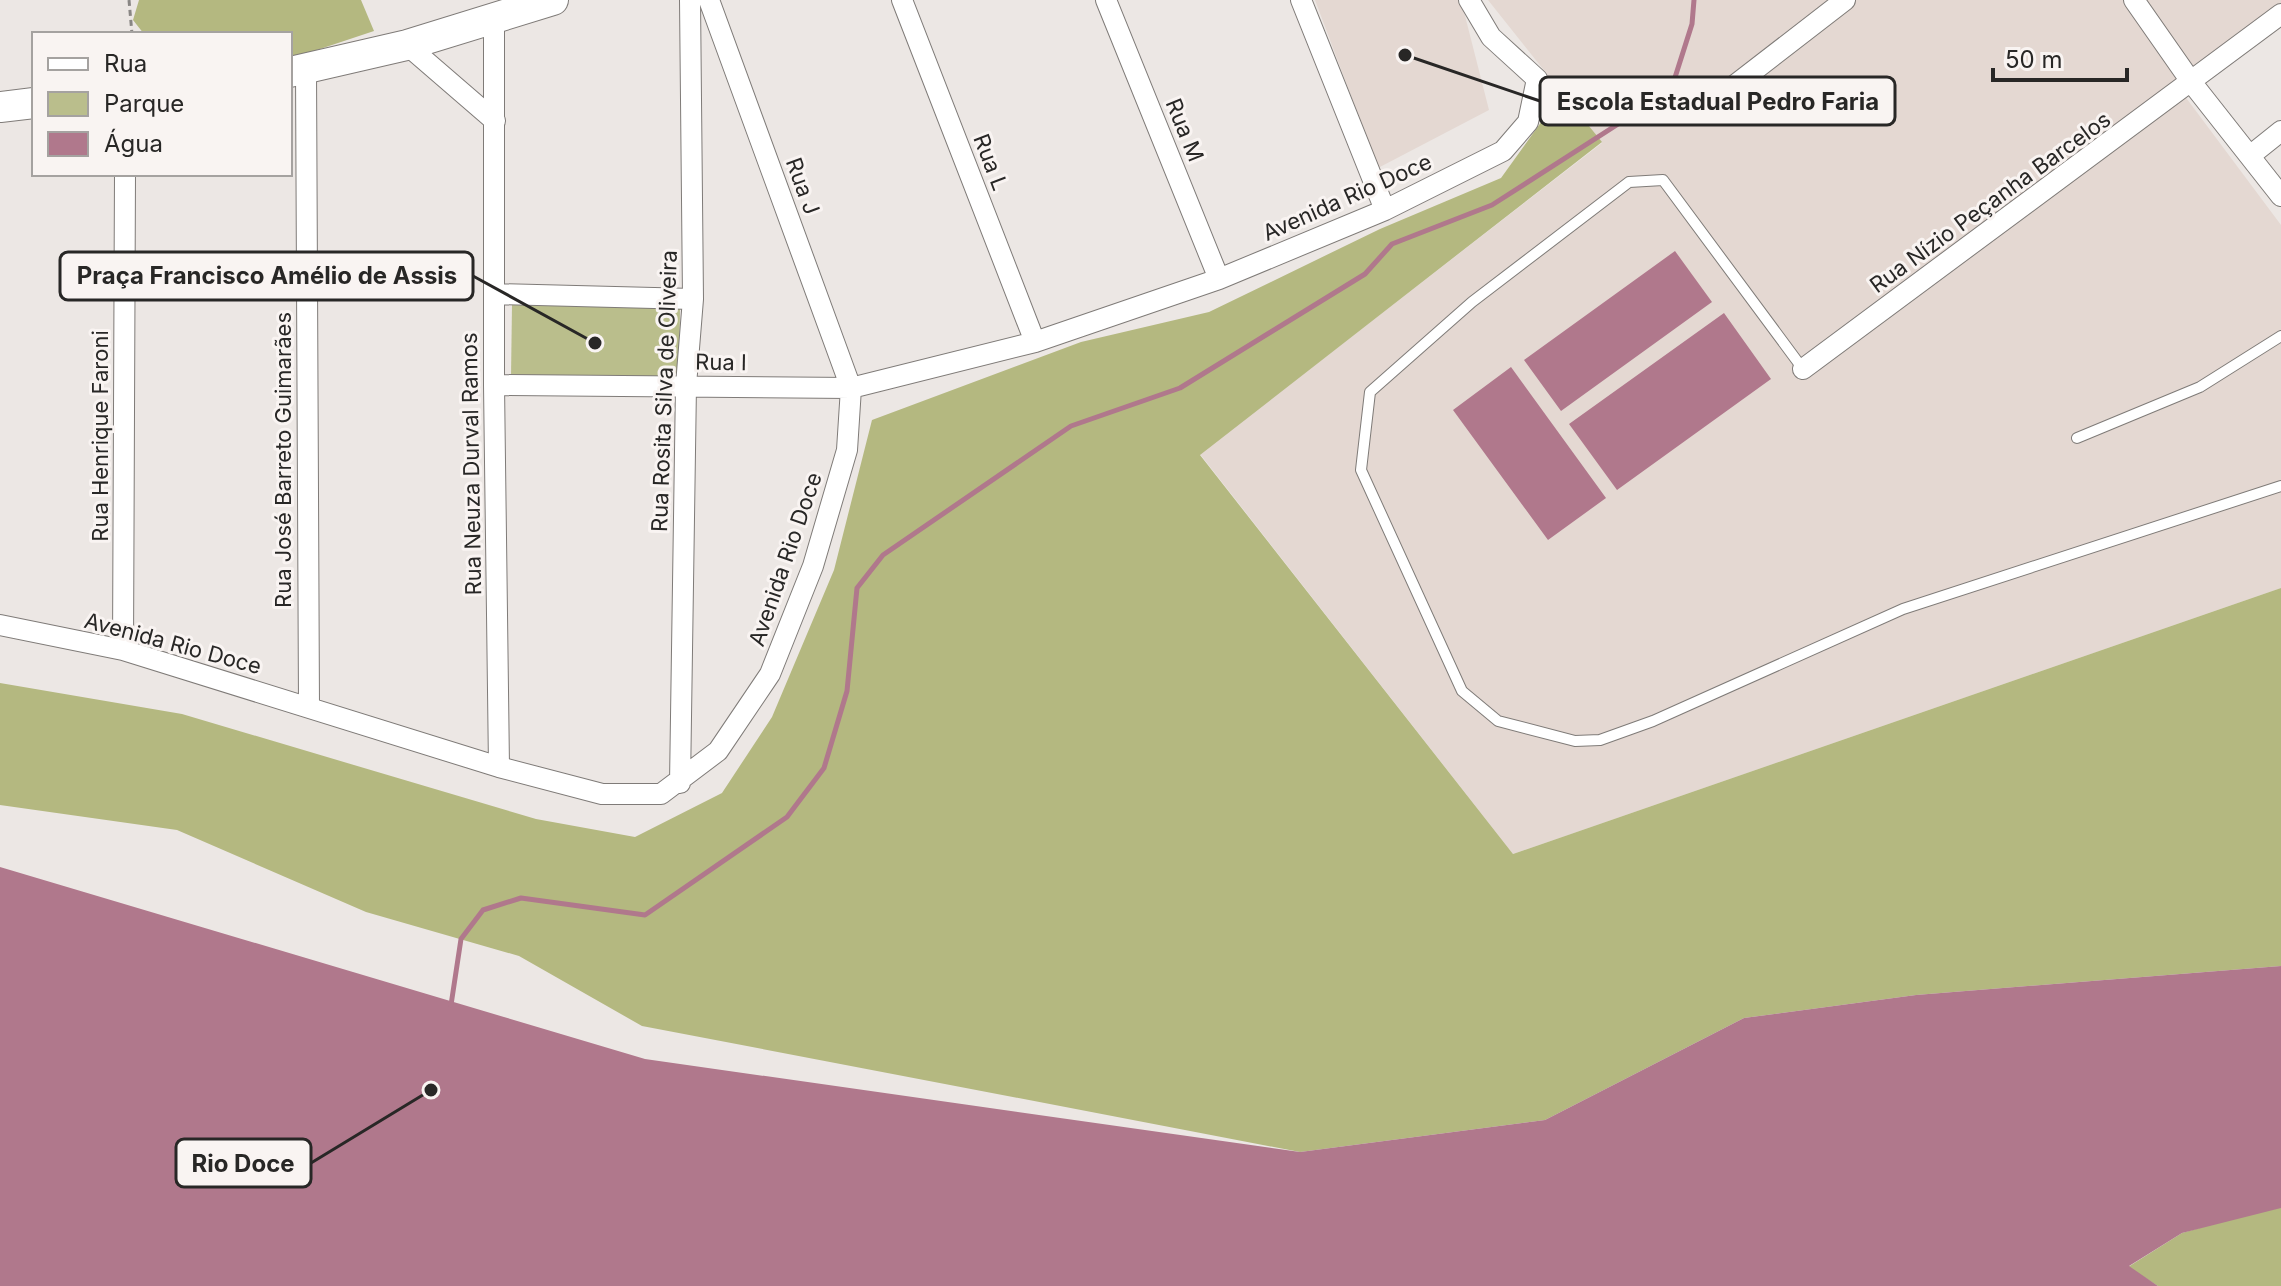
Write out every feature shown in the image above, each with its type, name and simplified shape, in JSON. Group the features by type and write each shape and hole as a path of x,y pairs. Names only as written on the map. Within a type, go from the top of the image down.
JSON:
{"main road":[{"path":"298,71 407,45 553,0"},
{"path":"0,107 32,103"}],"street":[{"name":"Rua Rosita Silva de Oliveira","path":"680,783 686,385 693,299 690,0"},
{"name":"Rua J","path":"709,0 851,388"},
{"name":"Rua L","path":"902,0 1035,342"},
{"name":"Rua M","path":"1106,0 1219,279"},
{"path":"1301,0 1385,210"},
{"name":"Avenida Rio Doce","path":"0,625 123,650 499,767 602,794 661,794 680,783 718,751 770,674 813,566 847,450 851,388 1035,342 1219,279 1385,210 1503,151 1528,122 1537,79 1491,37 1469,0"},
{"path":"1717,99 1845,0"},
{"path":"2134,0 2192,83 2281,196"},
{"name":"Rua Nízio Peçanha Barcelos","path":"1803,369 2281,14"},
{"name":"Rua Neuza Durval Ramos","path":"494,16 494,385 499,767"},
{"path":"407,45 495,121"},
{"name":"Rua José Barreto Guimarães","path":"298,71 309,706"},
{"path":"2251,155 2281,131"},
{"name":"Rua Henrique Faroni","path":"123,650 125,176"},
{"path":"494,294 693,299"},
{"name":"Rua I","path":"494,385 851,388"}],"lane":[{"path":"1803,369 1663,180 1629,182 1472,302 1370,392 1361,470 1462,691 1498,721 1575,741 1600,740 1653,721 1903,609 2281,486"},
{"path":"2077,438 2200,387 2281,336"}],"path":[{"path":"129,0 132,32"}],"shaded area":[{"path":"1315,0 1461,0 1489,110 1378,168"},
{"path":"1488,0 2281,0 2281,14 2181,91 2281,225 2281,588 1513,854 1200,454 1602,143"}],"green space":[{"path":"139,0 361,0 374,31 292,58 292,32 142,32 133,20"},
{"path":"1562,93 1602,142 1200,455 1513,854 2281,588 2281,966 1916,995 1744,1018 1545,1120 1300,1152 642,1026 519,956 366,912 177,830 0,805 0,683 182,714 536,819 635,837 722,793 772,717 834,570 872,420 1081,342 1209,312 1380,229 1501,178"},
{"path":"512,305 680,308 679,380 511,377"},
{"path":"2268,1208 2281,1208 2281,1286 2158,1286 2128,1267 2182,1233"}],"water":[{"path":"1675,251 1712,302 1561,411 1524,360"},
{"path":"1724,313 1771,379 1617,490 1569,424"},
{"path":"1511,367 1606,498 1548,540 1453,410"},
{"path":"0,867 645,1059 1300,1152 1545,1120 1744,1018 1916,995 2281,966 2281,1208 2182,1233 2129,1266 2158,1286 0,1286"}],"waterway":[{"path":"451,1005 461,939 483,910 521,898 645,915 787,817 824,768 847,691 857,588 883,555 1071,426 1180,388 1365,274 1392,244 1492,205 1671,90 1692,24 1694,0"}],"place":[{"name":"Escola Estadual Pedro Faria","path":"1405,55"},
{"name":"Praça Francisco Amélio de Assis","path":"595,343"},
{"name":"Rio Doce","path":"431,1090"}]}
